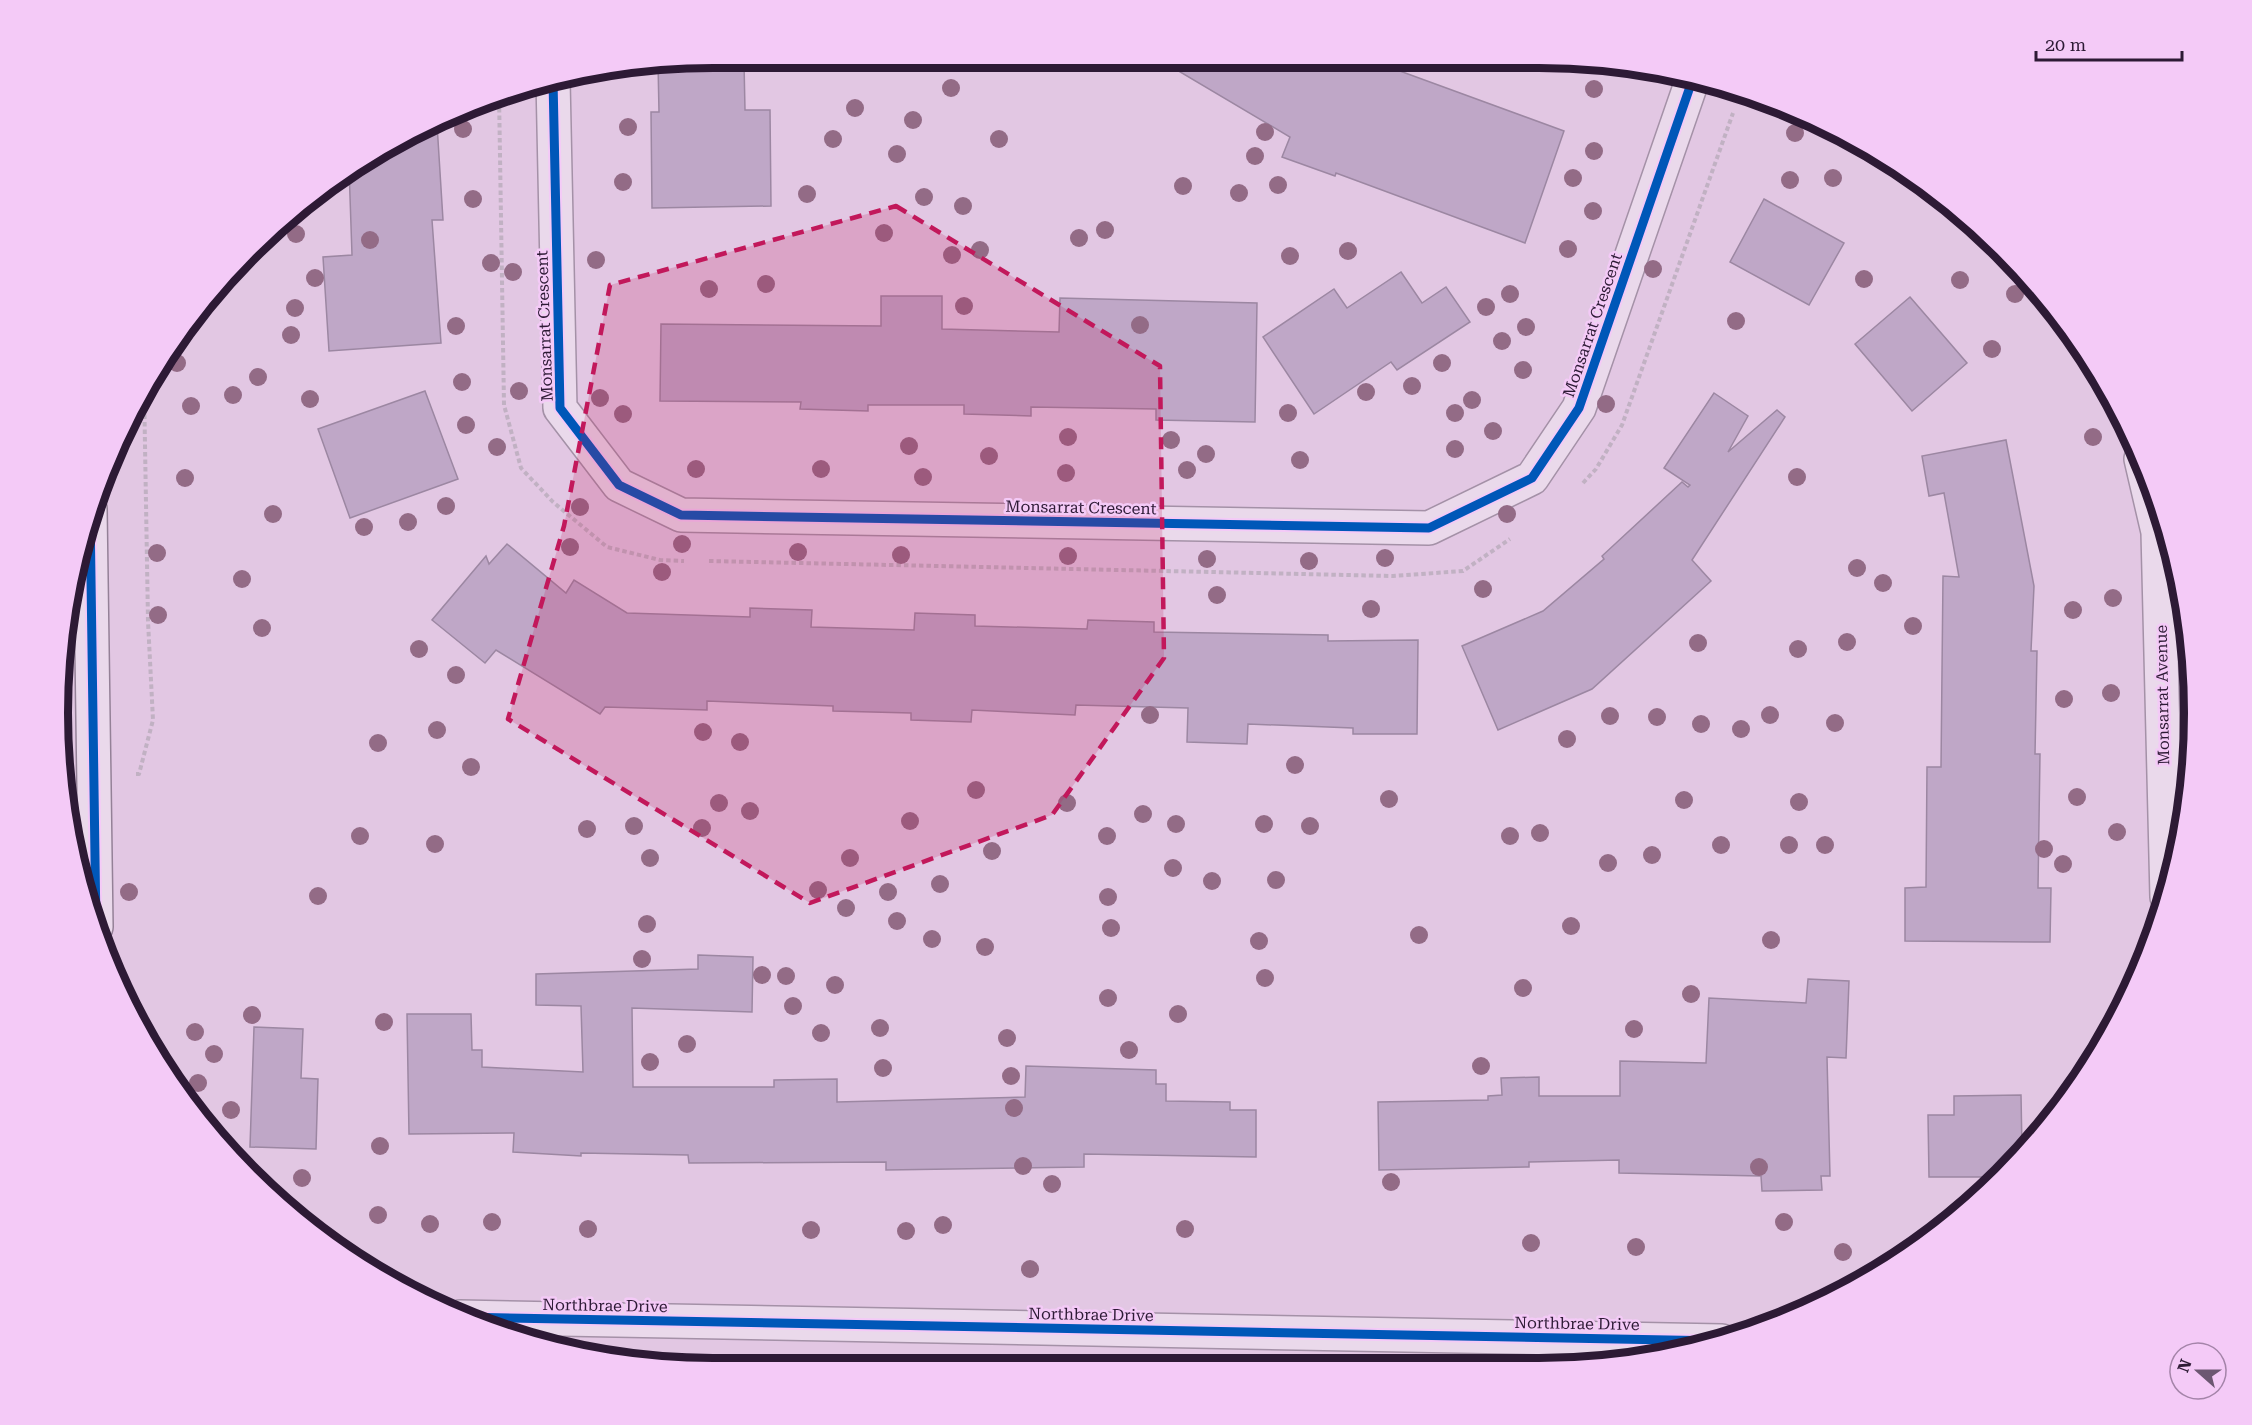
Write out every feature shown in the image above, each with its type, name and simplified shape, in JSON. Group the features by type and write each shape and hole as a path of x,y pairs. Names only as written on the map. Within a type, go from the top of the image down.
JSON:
{"street":[{"name":"Monsarrat Crescent","path":"553,87 560,408 619,485 681,515 1430,528 1532,478 1579,408 1690,86"},
{"path":"90,541 96,900"},
{"name":"Monsarrat Avenue","path":"2162,543 2167,863"},
{"name":"Northbrae Drive","path":"491,1318 1686,1340"}],"path":[{"path":"499,104 504,405 521,468 553,502 607,547 660,560 695,561"},
{"path":"1580,485 1596,469 1622,424 1733,113"},
{"path":"94,777 139,774 153,720 148,621 144,408"},
{"path":"707,561 1393,576 1463,571 1513,537"}],"highlighted area":[{"path":"896,206 1160,366 1164,658 1052,815 810,903 508,719 564,526 610,285"}],"building":[{"path":"744,68 745,110 770,110 771,206 652,208 651,112 659,112 658,70"},
{"path":"1173,68 1392,68 1564,131 1525,243 1336,173 1335,176 1282,157 1290,137"},
{"path":"437,129 443,220 432,220 441,343 329,351 323,257 352,255 349,179 390,154"},
{"path":"1764,199 1844,243 1809,305 1730,262"},
{"path":"1401,272 1422,303 1446,287 1470,322 1397,370 1391,362 1314,414 1263,337 1334,289 1347,308"},
{"path":"881,296 942,296 942,329 1059,332 1060,298 1257,303 1255,422 1156,420 1156,409 1031,407 1031,416 964,414 964,405 868,405 868,411 800,409 801,402 660,401 661,324 881,326"},
{"path":"1910,297 1967,363 1912,411 1855,344"},
{"path":"425,391 458,479 350,518 318,429"},
{"path":"1714,393 1748,416 1728,452 1777,410 1785,417 1692,560 1711,581 1592,689 1498,730 1462,646 1543,611 1604,559 1602,556 1682,482 1688,487 1690,485 1664,468"},
{"path":"2006,440 2034,586 2031,651 2037,651 2035,754 2040,754 2038,888 2051,888 2050,942 1905,941 1905,888 1926,887 1927,767 1941,767 1943,576 1959,577 1944,493 1929,496 1922,456"},
{"path":"507,544 566,593 574,580 627,613 750,617 750,608 812,610 811,627 914,630 915,613 975,615 975,626 1087,629 1088,620 1154,622 1154,632 1328,635 1328,641 1418,640 1417,734 1353,734 1353,728 1248,724 1247,744 1187,742 1188,708 1076,705 1075,715 972,710 971,722 911,720 911,713 833,711 833,706 707,701 707,710 605,707 600,714 496,650 485,663 432,620 486,556 489,564"},
{"path":"698,955 753,957 752,1012 632,1008 633,1087 774,1087 774,1080 837,1079 837,1102 1025,1097 1026,1066 1156,1070 1156,1084 1166,1084 1166,1101 1230,1102 1230,1110 1256,1110 1256,1157 1084,1154 1084,1167 886,1170 886,1162 689,1163 688,1155 581,1153 581,1156 513,1152 514,1133 409,1134 407,1014 471,1014 472,1050 482,1050 482,1067 583,1072 581,1006 536,1005 536,974 698,969"},
{"path":"1808,979 1849,981 1846,1058 1827,1057 1830,1176 1821,1176 1822,1190 1762,1191 1761,1176 1619,1173 1619,1160 1529,1162 1529,1167 1379,1170 1378,1102 1488,1100 1488,1096 1502,1095 1501,1078 1539,1077 1539,1096 1620,1096 1620,1061 1706,1063 1709,998 1806,1003"},
{"path":"254,1027 303,1029 301,1078 318,1079 316,1149 250,1147"},
{"path":"2021,1095 2022,1140 1987,1177 1929,1177 1928,1115 1954,1115 1954,1096"}],"cycle path":[{"path":"553,87 560,408 619,485 681,515 1429,528 1532,478 1579,408 1690,86"},
{"path":"90,541 96,900"},
{"path":"491,1318 1686,1340"}]}
